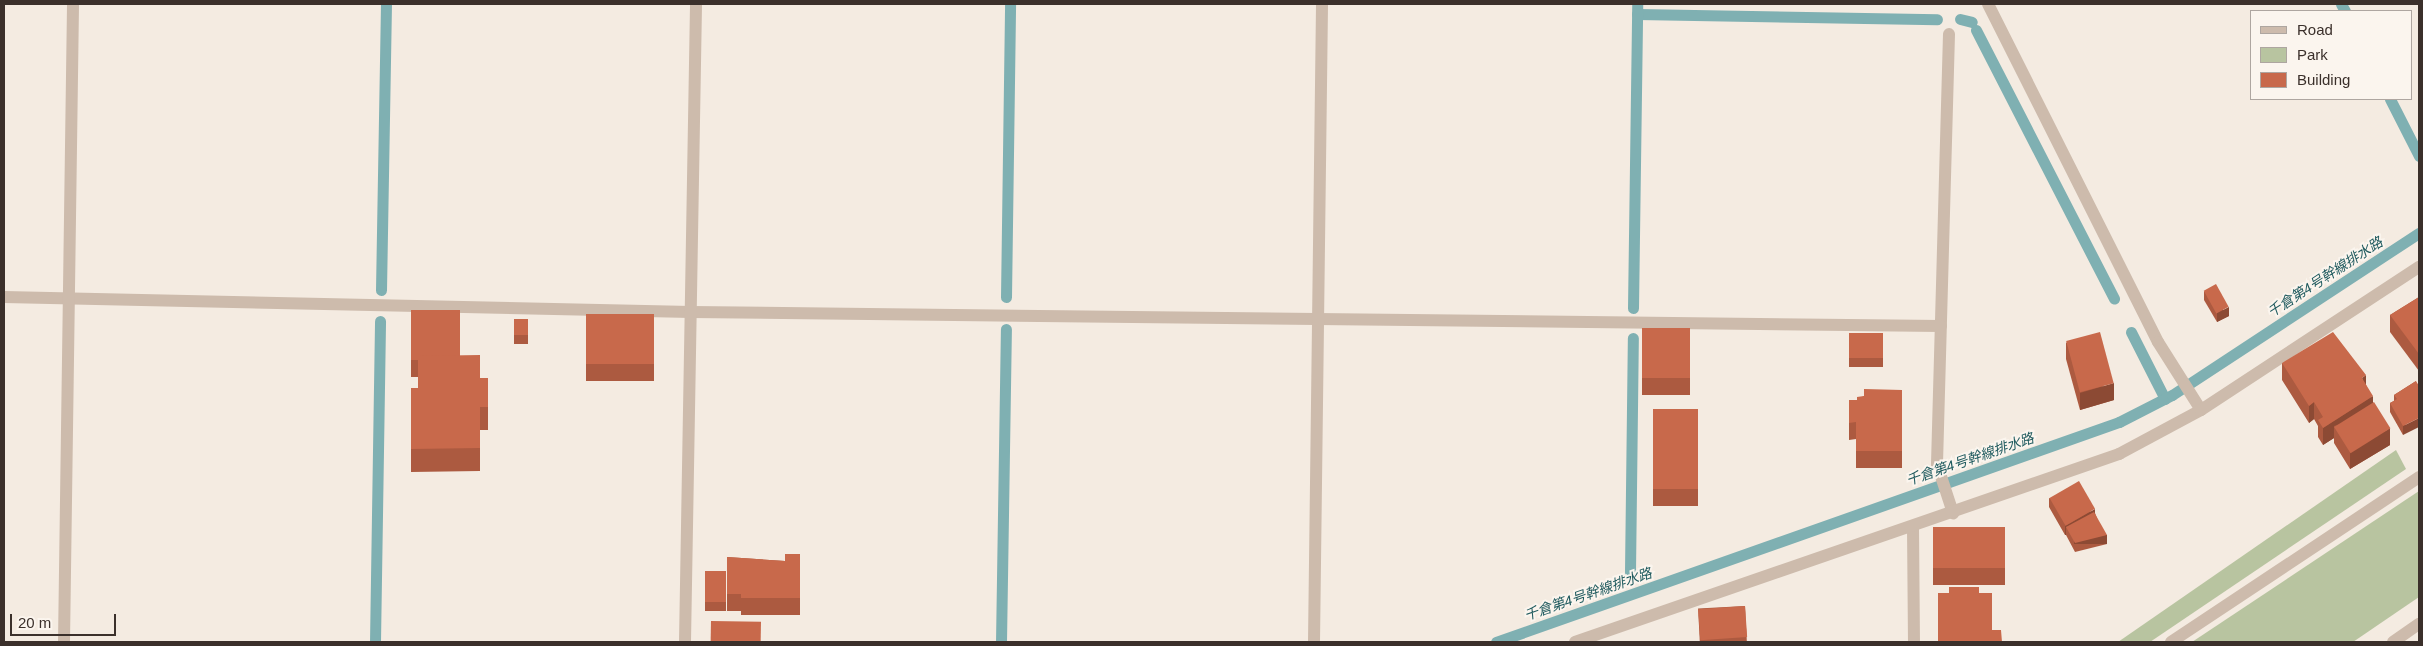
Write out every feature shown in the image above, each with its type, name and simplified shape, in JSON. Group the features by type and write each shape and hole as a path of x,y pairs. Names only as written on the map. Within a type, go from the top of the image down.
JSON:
{"street":[{"path":"64,642 72,4"},
{"path":"686,642 696,4"},
{"path":"1314,642 1322,4"},
{"path":"1988,4 2176,372 2201,410"},
{"path":"1949,34 1937,464 1953,513"},
{"path":"1575,642 1913,528 2119,454 2201,410 2419,267"},
{"path":"4,297 691,312 1941,326"},
{"path":"2171,642 2419,477"},
{"path":"1913,528 1914,642"},
{"path":"2393,642 2419,624"}],"green space":[{"path":"2396,450 2406,469 2150,642 2118,642"},
{"path":"2419,491 2419,597 2353,642 2192,642"}],"building":[{"path":"2216,284 2229,307 2216,314 2204,291"},
{"path":"2419,297 2419,354 2390,315"},
{"path":"411,310 460,310 460,356 418,356 418,360 411,360"},
{"path":"586,314 654,314 654,364 586,364"},
{"path":"514,319 528,319 528,335 514,335"},
{"path":"1642,328 1690,328 1690,378 1642,378"},
{"path":"2100,332 2114,383 2080,392 2066,341"},
{"path":"2333,332 2366,375 2362,378 2373,396 2323,428 2318,420 2323,417 2314,402 2309,406 2282,363"},
{"path":"1849,333 1883,333 1883,358 1849,358"},
{"path":"480,355 480,378 488,378 488,407 480,407 480,448 411,449 411,388 418,388 418,356"},
{"path":"2416,381 2419,386 2419,418 2403,426 2390,403 2397,399 2394,395"},
{"path":"1864,389 1902,390 1902,451 1856,451 1856,422 1849,423 1849,400 1857,400 1857,397 1864,396"},
{"path":"2374,402 2390,428 2351,453 2334,427"},
{"path":"1653,409 1698,409 1698,489 1653,489"},
{"path":"2079,481 2095,509 2066,526 2050,498"},
{"path":"2094,512 2107,535 2075,543 2066,527"},
{"path":"1933,527 2005,527 2005,568 1933,568"},
{"path":"785,554 800,554 800,598 741,598 741,594 727,594 727,557 785,561"},
{"path":"705,571 726,571 726,602 705,602"},
{"path":"1949,587 1979,587 1979,593 1949,593"},
{"path":"1938,593 1992,593 1992,630 2001,630 2002,642 1938,642"},
{"path":"1745,606 1747,637 1700,640 1698,609"},
{"path":"711,621 761,622 761,642 711,642"}],"waterway":[{"path":"381,290 386,4"},
{"path":"1006,297 1010,4"},
{"path":"1633,308 1637,4"},
{"path":"2341,4 2344,10"},
{"path":"1637,14 1937,19"},
{"path":"1960,19 1972,22"},
{"path":"1976,30 2114,299"},
{"path":"2391,100 2419,156"},
{"name":"千倉第4号幹線排水路","path":"1496,642 2119,422 2172,395 2419,233"},
{"path":"375,642 380,321"},
{"path":"1001,642 1006,329"},
{"path":"2131,332 2165,399"},
{"path":"1630,572 1633,338"}]}
